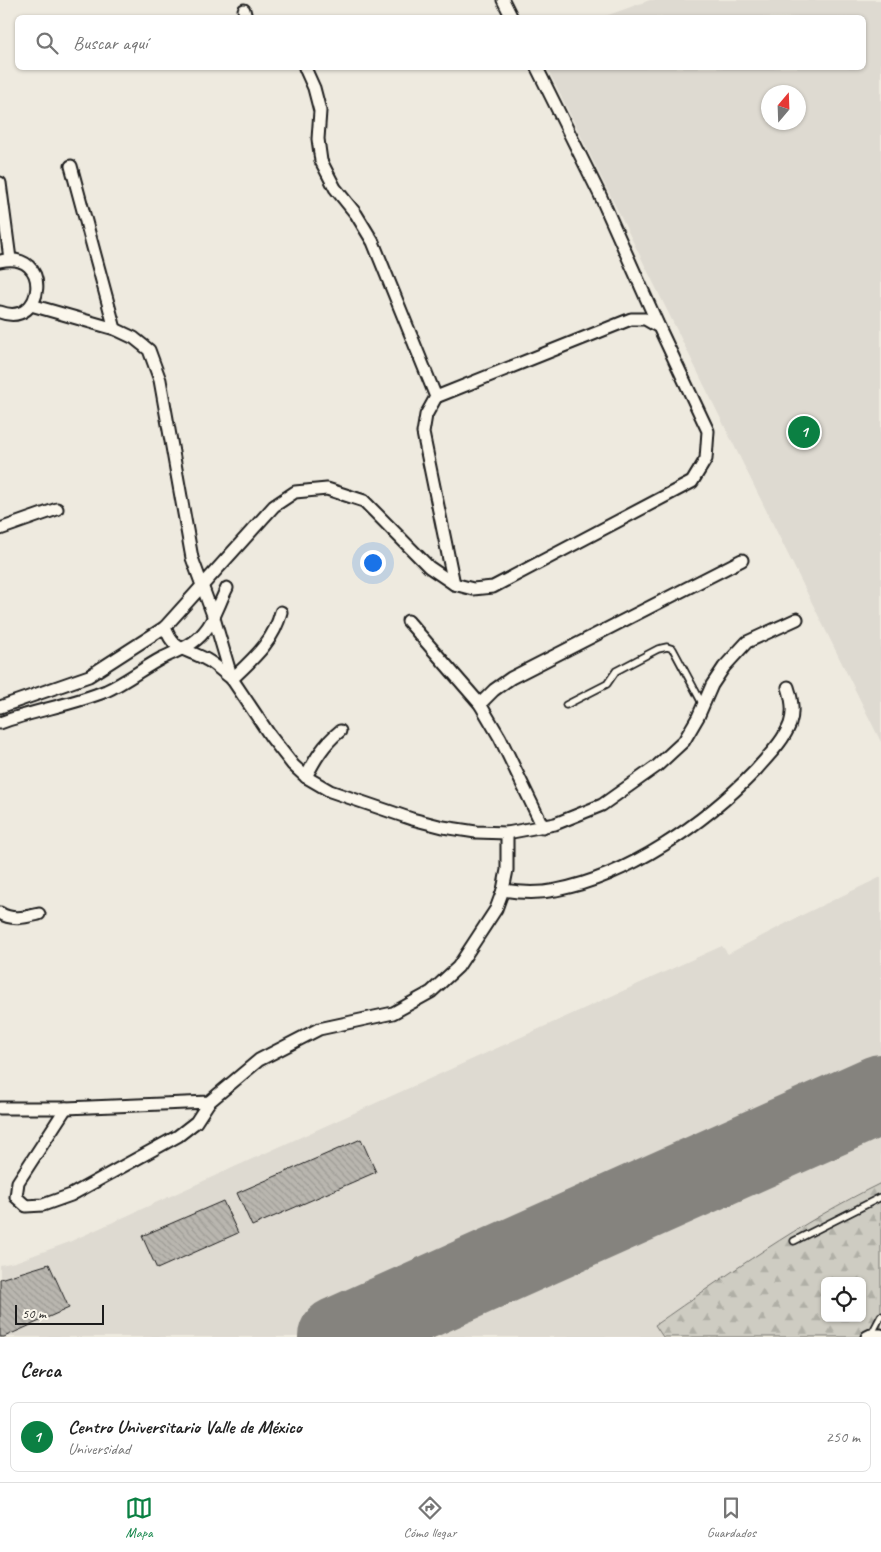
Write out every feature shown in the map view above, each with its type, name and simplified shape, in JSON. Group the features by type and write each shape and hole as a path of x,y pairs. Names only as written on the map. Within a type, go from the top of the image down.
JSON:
{"street":[{"path":"503,0 510,15"},
{"path":"306,70 314,88 320,111 318,139 321,161 336,188 356,214 373,242 436,397"},
{"path":"0,707 89,676 165,627 274,506 295,492 327,489 364,500 429,567 454,584 473,589 493,587 692,482 706,459 708,431 600,195 538,70"},
{"path":"72,166 116,329"},
{"path":"0,183 5,260 19,260 27,264 37,279 38,288 36,297 24,311 15,314 0,312"},
{"path":"31,305 116,329 134,338 149,350 160,380 192,558 214,618 232,679 271,737 293,765 306,777 330,791 412,819 443,827 476,832 507,833 555,824 602,804 658,766 684,741 698,717 712,684 724,667 748,642 797,619"},
{"path":"454,584 422,433 426,415 436,397 631,320 645,318 659,327"},
{"path":"0,529 57,509"},
{"path":"480,704 494,690 511,678 742,560"},
{"path":"0,723 27,713 72,703 108,690 194,642 205,632 214,618 227,588"},
{"path":"232,679 257,656 272,636 281,612"},
{"path":"408,621 480,704 513,763 543,827"},
{"path":"165,627 170,639 181,649 209,661 232,679"},
{"path":"503,890 527,894 556,890 591,880 629,864 665,843 707,814 741,785 770,755 784,735 790,723 793,710 788,687"},
{"path":"306,777 320,752 329,740 340,731"},
{"path":"66,1108 18,1182 16,1197 26,1206 43,1206 71,1195 178,1136 196,1122 210,1102 259,1060 319,1029 393,1013 431,992 458,967 496,909 503,890 508,852 507,833"},
{"path":"0,913 6,917 22,918 39,914"},
{"path":"0,1108 66,1108 210,1102"}],"lane":[{"path":"566,705 607,684 616,671 658,649 667,647 673,649 703,705"},
{"path":"794,1241 881,1198"},
{"path":"873,1336 881,1316"}],"shaded area":[{"path":"650,0 881,0 881,742 548,70 866,70 866,15 609,15"},
{"path":"881,877 881,1183 848,1199 655,1325 663,1337 0,1337 0,1265 15,1262 67,1243 722,946 728,954 798,917"}],"green space":[{"path":"881,1183 881,1337 663,1337 655,1325 765,1250 822,1214"}],"building":[{"path":"361,1139 376,1172 252,1226 237,1193"},
{"path":"223,1201 238,1233 157,1269 142,1236"},
{"path":"49,1264 69,1308 4,1337 0,1337 0,1279"}],"runway":[{"path":"338,1337 881,1094"}],"place":[{"name":"Centro Universitario Valle de México","path":"804,432"}]}
